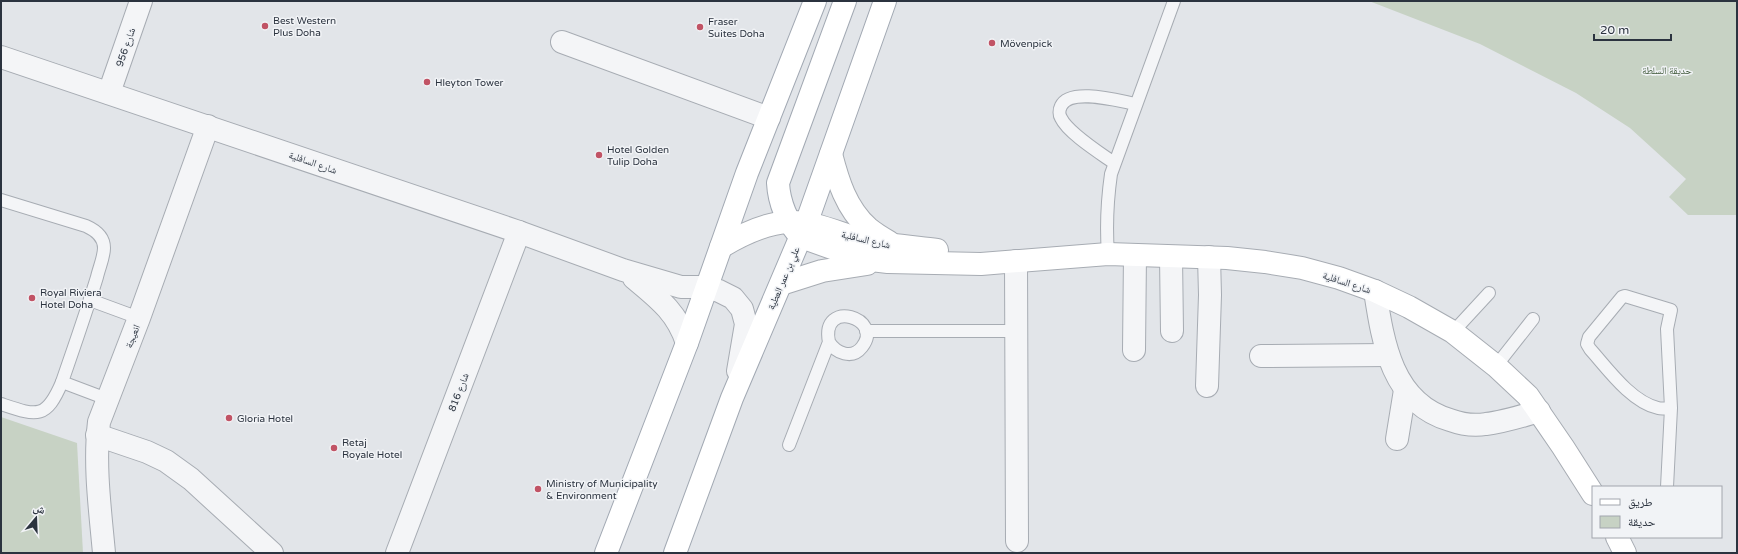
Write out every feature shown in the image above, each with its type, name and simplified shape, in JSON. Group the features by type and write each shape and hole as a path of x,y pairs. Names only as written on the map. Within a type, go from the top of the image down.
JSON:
{"main road":[{"path":"606,553 687,343 747,173 816,1"},
{"path":"799,228 779,195 778,183 845,1"},
{"name":"علي بن عمر العطية","path":"675,553 732,398 781,284 799,228 831,154 885,1"},
{"path":"781,284 822,271 891,253 849,206 837,177 831,154"},
{"name":"شارع السافلية","path":"721,247 753,230 771,225 799,228 864,240 891,253 964,264 1108,254 1209,257 1265,262 1302,268 1339,278 1409,307 1452,332 1496,366 1528,396 1592,492"}],"street":[{"name":"شارع 956","path":"109,93 141,1"},
{"path":"562,42 769,118"},
{"name":"شارع السافلية","path":"1,57 519,232 623,270 681,287 706,286 720,291 733,298 742,309 746,324 732,398"},
{"name":"انعيجة","path":"104,553 98,478 97,436 99,422 139,318 208,126"},
{"name":"شارع 816","path":"397,553 519,232"},
{"path":"1134,350 1135,255"},
{"path":"1171,256 1172,331"},
{"path":"1207,386 1210,295 1209,257"},
{"path":"1016,261 1017,541"},
{"name":"شارع السافلية","path":"623,270 659,299 671,311 682,329 687,343"},
{"path":"1375,292 1381,328 1388,355 1394,370 1405,390 1421,406 1441,417 1462,424 1485,424 1539,412"},
{"path":"1261,356 1388,355"},
{"path":"1397,438 1405,390"},
{"path":"97,436 147,452 166,461 191,479 272,553"}],"lane":[{"path":"1108,254 1106,228 1107,201 1114,163 1174,1"},
{"path":"1114,163 1068,127 1061,118 1059,112 1061,106 1065,101 1081,96 1136,104"},
{"path":"1,200 95,230 101,238 104,247 90,300 62,382 54,400 44,410 29,413 1,404"},
{"path":"1452,332 1489,293"},
{"path":"1667,486 1671,408 1667,329 1671,310 1625,296 1622,297 1589,337 1588,344 1590,349 1630,392 1643,402 1658,408 1671,408"},
{"path":"90,300 139,318"},
{"path":"841,316 857,318 863,324 866,331 866,339 862,347 856,352 848,354 840,353 833,349 829,342 827,334 829,326 834,320 841,316"},
{"path":"1496,366 1534,319"},
{"path":"866,331 1016,331"},
{"path":"789,445 829,342"},
{"path":"62,382 107,399"}],"green space":[{"name":"حديقة السلطة","path":"1369,1 1737,1 1737,215 1688,215 1669,197 1686,179 1630,128 1576,93 1480,44"},
{"path":"1,417 77,443 83,553 1,553"}],"place":[{"name":"Best Western Plus Doha","path":"265,26"},
{"name":"Fraser Suites Doha","path":"700,27"},
{"name":"Mövenpick","path":"992,43"},
{"name":"Hleyton Tower","path":"427,82"},
{"name":"Hotel Golden Tulip Doha","path":"599,155"},
{"name":"Royal Riviera Hotel Doha","path":"32,298"},
{"name":"Gloria Hotel","path":"229,418"},
{"name":"Retaj Royale Hotel","path":"334,448"},
{"name":"Ministry of Municipality & Environment","path":"538,489"}]}
